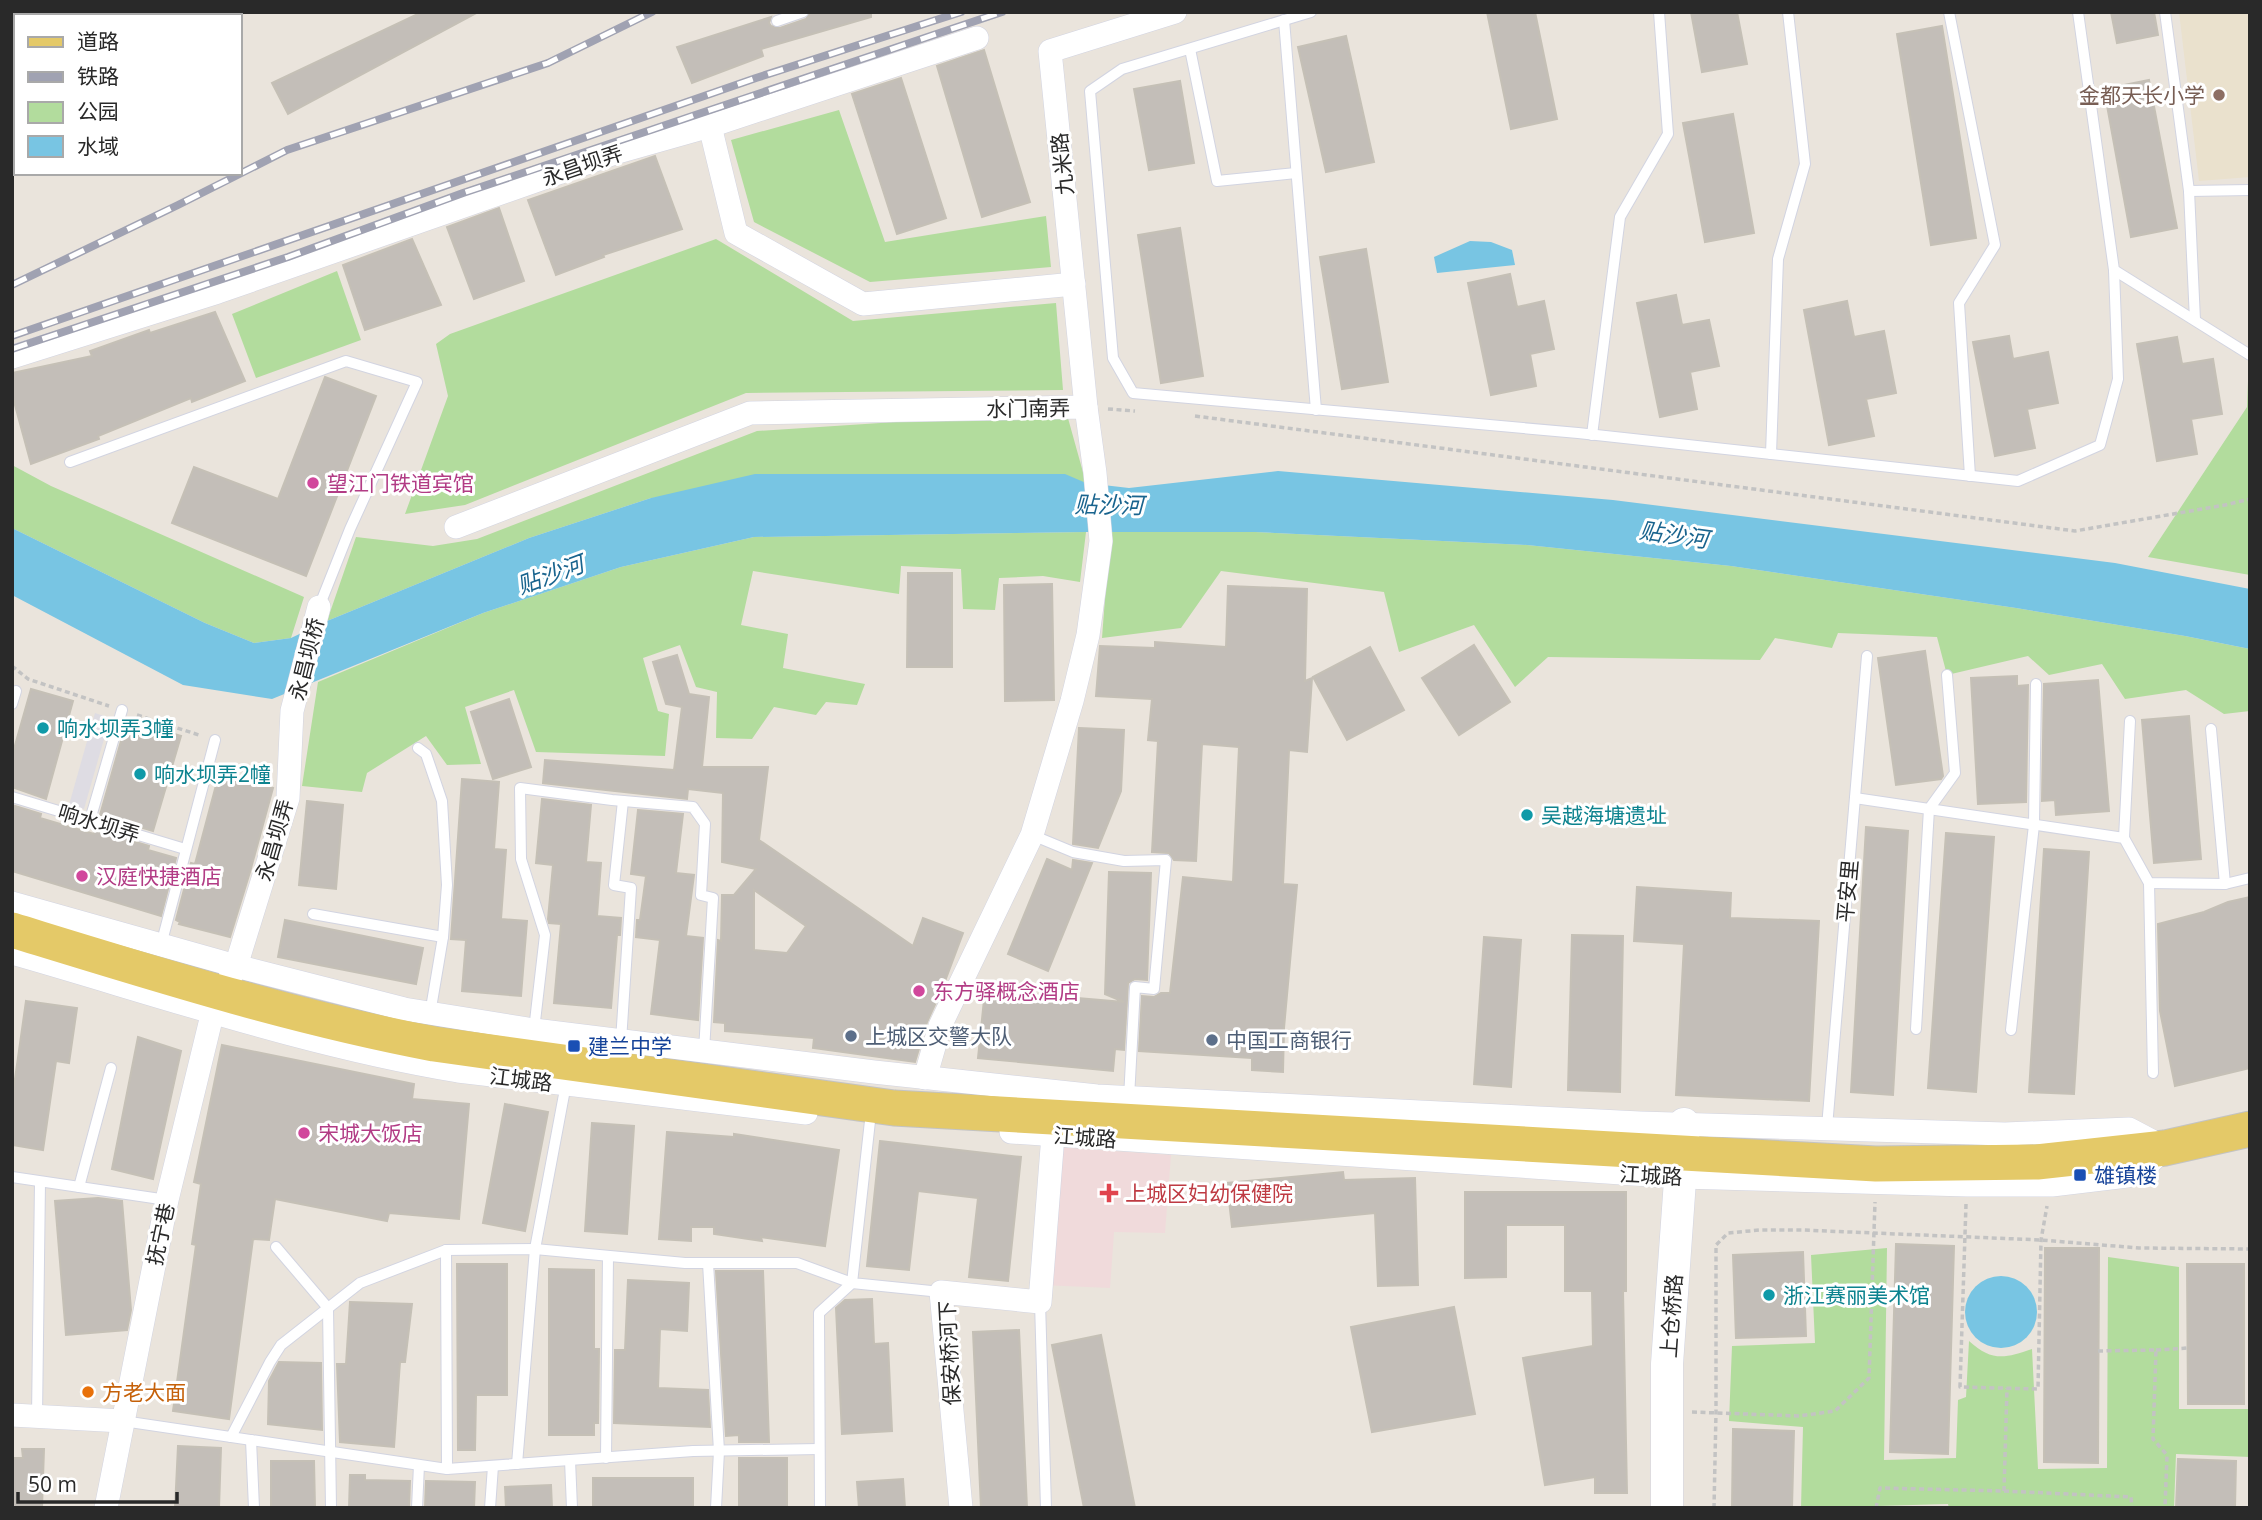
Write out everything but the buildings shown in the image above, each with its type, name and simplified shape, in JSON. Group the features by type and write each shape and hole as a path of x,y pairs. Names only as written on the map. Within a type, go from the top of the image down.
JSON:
{"main road":[{"name":"江城路","path":"12,930 384,1035 894,1108 1876,1164 2037,1162 2165,1148 2250,1129"}],"street":[{"name":"九米路","path":"1086,407 1050,51 1175,12"},
{"name":"永昌坝弄","path":"12,357 231,287 618,152 710,126 977,38"},
{"path":"710,126 736,233 863,304 1074,284"},
{"name":"水门南弄","path":"456,527 750,412 1086,407 1101,541 1088,635 1032,835 940,1026 925,1078"},
{"name":"永昌坝桥","path":"292,711 319,607"},
{"name":"永昌坝弄","path":"224,990 288,798 292,711"},
{"name":"江城路","path":"12,903 162,945 224,990 404,1062 458,1071 870,1121 1053,1135 1682,1151 1827,1127 2005,1133 2129,1129 2165,1148 2142,1170 2127,1176 2052,1185 1875,1182 1682,1151 1097,1096 621,1041 404,1009 224,990 12,954"},
{"name":"抚宁巷","path":"106,1508 167,1200 224,990"},
{"path":"1041,1302 1053,1135"},
{"name":"上仓桥路","path":"1667,1508 1667,1364 1682,1151"},
{"name":"保安桥河下","path":"961,1508 942,1292 1041,1302"},
{"path":"12,1415 122,1421"}],"lane":[{"path":"777,21 803,12"},
{"path":"1311,12 1122,69 1090,91 1112,358 1133,393 1592,435 2018,481 2100,445 2118,379 2114,270 2078,12"},
{"path":"1592,435 1620,217 1668,134 1658,12"},
{"path":"1771,454 1778,259 1805,164 1787,12"},
{"path":"1949,12 1995,245 1959,303 1970,476"},
{"path":"2165,12 2189,191 2195,320"},
{"path":"1284,20 1316,410"},
{"path":"1190,49 1217,181 1296,173"},
{"path":"2189,191 2250,190"},
{"path":"2114,270 2250,355"},
{"path":"70,461 346,361 417,382 350,529 319,607"},
{"name":"平安里","path":"1827,1127 1867,656"},
{"path":"1916,1029 1929,809 1955,773 1947,675"},
{"path":"2011,1030 2034,825 2036,684"},
{"path":"12,704 16,691"},
{"path":"90,821 122,710"},
{"path":"2130,721 2124,838 2149,883 2153,1073"},
{"path":"2210,729 2225,884"},
{"path":"162,945 215,740"},
{"path":"418,748 426,754 442,801 447,885 443,937 430,1014"},
{"path":"534,1030 545,935 521,859 520,788 693,807 705,824 701,895 713,898 704,1051"},
{"name":"响水坝弄","path":"12,797 185,849"},
{"path":"1855,798 2124,838"},
{"path":"621,1041 631,888 614,885 624,801"},
{"path":"1032,835 1073,852 1124,861 1166,860 1154,989 1135,988 1129,1098"},
{"path":"2149,883 2225,884 2250,878"},
{"path":"313,914 443,937"},
{"path":"79,1187 111,1068"},
{"path":"517,1464 535,1249 566,1084"},
{"path":"820,1508 819,1313 852,1283 870,1121"},
{"path":"12,1178 167,1200"},
{"path":"37,1417 40,1182"},
{"path":"276,1247 328,1308 331,1508"},
{"path":"232,1437 281,1345 360,1283 446,1250 535,1249 708,1263 797,1263 852,1283 942,1292"},
{"path":"446,1250 447,1469"},
{"path":"606,1458 608,1256"},
{"path":"708,1263 719,1451 716,1508"},
{"path":"1041,1302 1046,1508"},
{"path":"122,1421 447,1469 719,1451 820,1449"},
{"path":"251,1440 254,1508"},
{"path":"570,1460 572,1508"},
{"path":"417,1508 419,1465"},
{"path":"490,1508 492,1466"}],"path":[{"path":"1086,407 1136,411"},
{"path":"1186,415 2075,531 2250,499"},
{"path":"1667,1412 1799,1416 1835,1411 1869,1378 1875,1182"},
{"path":"1967,1185 1960,1387 2038,1389 2041,1240 2052,1185"},
{"path":"1714,1508 1716,1245 1728,1233 1760,1230 1874,1232 2139,1248 2250,1249"},
{"path":"2098,1351 2188,1348"},
{"path":"2156,1350 2153,1439 2166,1455 2165,1508"},
{"path":"2004,1491 2007,1388"},
{"path":"1876,1508 1880,1488 2131,1497 2132,1508"}],"shaded area":[{"name":"金都天长小学","path":"2179,12 2250,12 2250,177 2199,181"},
{"path":"95,713 110,718 84,809 69,805"},
{"name":"上城区妇幼保健院","path":"1055,1147 1171,1155 1165,1233 1114,1232 1110,1288 1042,1285"}],"green space":[{"path":"839,110 885,242 1046,216 1051,267 870,282 754,222 731,140"},
{"path":"716,239 853,321 1056,303 1063,390 746,393 465,505 405,514 448,396 436,344 450,334"},
{"path":"337,271 361,340 256,378 232,314"},
{"path":"2248,381 2250,575 2148,557 2247,407"},
{"path":"1066,411 1086,483 651,498 529,538 327,621 356,537 433,546 477,539 757,431"},
{"path":"12,465 51,486 304,597 291,638 254,643 205,623 12,528"},
{"path":"1086,532 1080,582 1043,576 999,578 995,610 963,609 961,569 901,566 899,594 753,571 741,625 788,634 783,668 865,684 857,705 826,702 816,715 774,707 752,739 716,738 717,692 696,687 680,645 643,658 658,711 669,714 665,756 536,752 514,690 465,707 481,764 447,765 426,736 367,773 362,792 302,786 318,682 483,613 621,567 754,537"},
{"path":"1110,532 1255,532 1527,545 1731,566 2016,608 2250,649 2250,711 2224,714 2186,690 2125,699 2102,664 2049,675 2028,656 1947,675 1937,637 1838,633 1832,648 1775,638 1760,660 1548,657 1515,687 1474,625 1399,652 1384,592 1221,571 1181,628 1102,638"},
{"path":"1887,1248 1884,1460 1956,1458 1958,1400 1966,1397 1969,1341 1984,1352 1998,1356 2032,1349 2038,1469 2107,1468 2108,1257 2179,1267 2179,1409 2250,1409 2250,1457 2176,1454 2174,1508 1949,1508 1948,1504 1801,1508 1803,1427 1729,1421 1732,1346 1815,1343 1811,1255"}],"water":[{"path":"1470,241 1491,242 1512,250 1515,265 1437,273 1434,257"},
{"name":"贴沙河","path":"1278,471 1613,500 2115,563 2250,589 2250,649 2016,608 1731,566 1527,545 1255,532 754,537 621,567 483,613 272,699 183,685 12,595 12,528 205,623 254,643 291,638 529,538 651,498 755,474 1065,474 1086,483 1129,488"},
{"path":"2001,1276 2021,1282 2031,1292 2037,1312 2031,1332 2021,1342 2001,1348 1981,1342 1971,1332 1965,1312 1971,1292 1981,1282"}],"railway":[{"path":"242,173 287,150 548,63 652,12"},
{"path":"12,336 756,78 961,12"},
{"path":"12,349 288,257 463,193 1002,12"},
{"path":"12,285 237,175"}],"place":[{"name":"金都天长小学","path":"2219,95"},
{"name":"望江门铁道宾馆","path":"313,483"},
{"name":"响水坝弄3幢","path":"43,728"},
{"name":"响水坝弄2幢","path":"140,774"},
{"name":"吴越海塘遗址","path":"1527,815"},
{"name":"汉庭快捷酒店","path":"82,876"},
{"name":"东方驿概念酒店","path":"919,991"},
{"name":"上城区交警大队","path":"851,1036"},
{"name":"中国工商银行","path":"1212,1040"},
{"name":"建兰中学","path":"574,1046"},
{"name":"宋城大饭店","path":"304,1133"},
{"name":"雄镇楼","path":"2080,1175"},
{"name":"上城区妇幼保健院","path":"1109,1193"},
{"name":"浙江赛丽美术馆","path":"1769,1295"},
{"name":"方老大面","path":"88,1392"}]}
